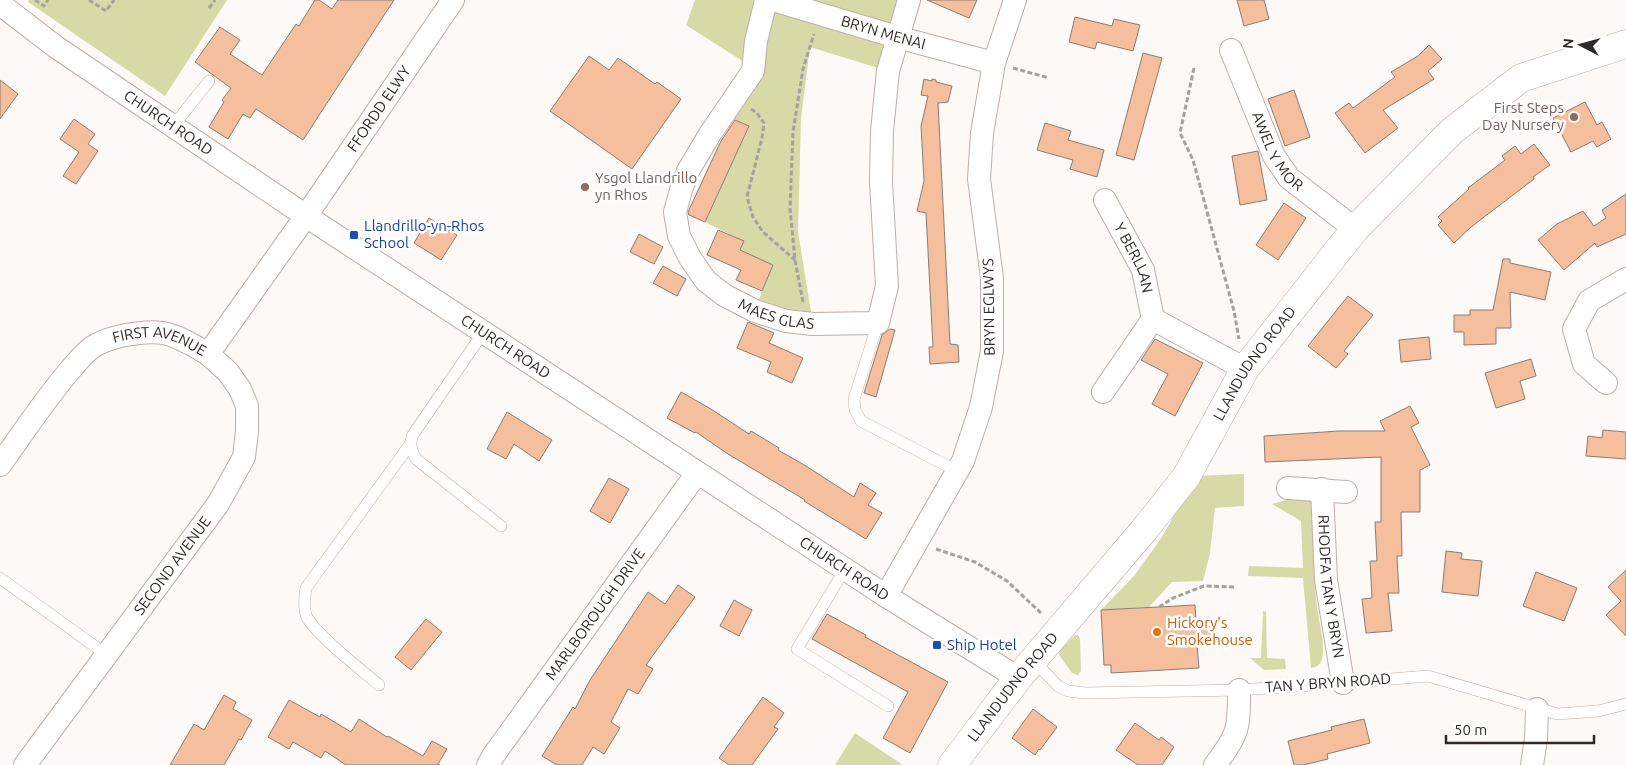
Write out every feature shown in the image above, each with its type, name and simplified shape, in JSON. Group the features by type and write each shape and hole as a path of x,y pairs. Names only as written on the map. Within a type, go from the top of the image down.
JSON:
{"main road":[{"name":"LLANDUDNO ROAD","path":"952,765 1026,670 1186,477 1245,369 1355,229 1452,131 1521,78 1626,44"}],"street":[{"name":"FFORDD ELWY","path":"306,216 453,0"},
{"name":"MAES GLAS","path":"766,0 756,40 753,72 710,134 688,171 675,212 679,236 690,258 706,281 724,294 761,314 786,321 808,323 878,323"},
{"name":"BRYN MENAI","path":"773,0 994,62"},
{"path":"878,323 887,286 880,182 882,131 888,71 909,0"},
{"name":"BRYN EGLWYS","path":"886,596 963,462 981,407 992,351 992,278 980,179 982,133 994,62 1015,0"},
{"name":"CHURCH ROAD","path":"0,4 56,47 306,216 886,596 1026,670"},
{"name":"AWEL Y MOR","path":"1230,50 1274,156 1290,178 1355,229"},
{"name":"Y BERLLAN","path":"1105,200 1143,270 1153,319"},
{"name":"FIRST AVENUE","path":"0,465 65,376 95,346 115,338 141,333 162,333 185,341 208,354 306,216"},
{"path":"1606,383 1584,364 1574,329 1589,301 1626,279"},
{"path":"1103,392 1153,319 1245,369"},
{"name":"SECOND AVENUE","path":"25,765 218,504 244,457 247,406 240,389 232,378 208,354"},
{"name":"MARLBOROUGH DRIVE","path":"493,762 697,473"},
{"path":"1288,488 1346,492"},
{"name":"RHODFA TAN Y BRYN","path":"1322,489 1326,580 1343,683"},
{"path":"1215,765 1236,734 1239,721 1239,690"},
{"path":"1532,765 1536,739 1537,709"}],"lane":[{"path":"173,126 208,81"},
{"path":"878,323 854,399 855,410 861,421 957,471"},
{"path":"483,332 412,436 412,454 501,526"},
{"path":"379,684 315,630 306,616 304,600 306,588 411,443"},
{"path":"845,569 797,650 888,706"},
{"path":"0,578 106,654"},
{"name":"TAN Y BRYN ROAD","path":"1026,670 1068,691 1085,693 1239,690 1428,676 1557,714 1598,711 1626,704"}],"path":[{"path":"36,0 44,6 48,0"},
{"path":"89,0 106,11 114,0"},
{"path":"209,8 215,0"},
{"path":"808,323 795,260 790,209 793,132 803,69 820,14"},
{"path":"994,62 1049,78"},
{"path":"1194,68 1180,133 1193,160 1234,311 1245,369"},
{"path":"735,97 756,113 764,123 747,197 753,217 762,232 795,260"},
{"path":"916,543 975,562 1007,581 1060,631"},
{"path":"1159,607 1173,598 1204,586 1234,587"}],"green space":[{"path":"29,0 227,0 165,96 28,2"},
{"path":"695,0 909,0 888,71 810,47 801,118 798,232 813,324 755,311 773,265 740,250 743,241 705,222 749,127 731,118 752,71 744,62 686,25"},
{"path":"1244,474 1244,506 1215,508 1210,553 1203,581 1172,582 1149,607 1101,610 1134,576 1162,537 1196,476"},
{"path":"1307,498 1313,502 1315,586 1323,646 1321,661 1318,665 1311,668 1303,578 1248,576 1249,566 1303,568 1301,521 1272,504 1290,499"},
{"path":"1263,611 1266,612 1267,658 1285,659 1286,669 1264,670 1250,658 1261,658"},
{"path":"1075,635 1078,635 1080,639 1081,671 1078,675 1072,673 1059,655 1060,650"},
{"path":"855,733 903,765 835,765"}],"building":[{"path":"315,0 319,0 332,9 338,0 394,0 303,140 256,109 250,118 243,114 228,139 209,127 224,102 222,100 231,88 195,62 220,27 240,40 230,54 262,75 296,24 299,26"},
{"path":"927,0 977,0 969,18"},
{"path":"1237,0 1264,0 1269,19 1244,26"},
{"path":"1075,17 1112,26 1114,19 1140,25 1133,51 1097,42 1095,49 1069,42"},
{"path":"1429,45 1442,59 1428,71 1434,79 1383,110 1398,128 1365,153 1335,113 1349,103 1353,108 1395,77 1391,72 1418,56"},
{"path":"1143,53 1162,58 1134,160 1116,155"},
{"path":"589,56 609,70 618,58 655,84 657,82 681,99 632,169 550,111"},
{"path":"924,79 936,80 936,82 952,86 948,102 938,103 950,344 958,345 959,362 930,364 929,347 933,347 926,213 917,211 924,181 921,126 928,96 921,95"},
{"path":"0,80 18,94 0,119"},
{"path":"1294,90 1310,137 1285,146 1268,99"},
{"path":"1585,102 1597,125 1602,122 1611,139 1597,147 1593,141 1571,152 1553,118"},
{"path":"74,119 95,134 88,144 98,151 76,184 63,176 79,152 60,139"},
{"path":"735,120 749,126 705,222 689,215 688,212 721,141"},
{"path":"1045,123 1071,131 1068,140 1104,150 1097,177 1070,169 1073,160 1037,150"},
{"path":"1534,144 1550,165 1471,227 1454,243 1438,225 1442,221 1438,217 1468,188 1505,160 1502,156 1515,146 1521,154"},
{"path":"1258,151 1267,200 1240,205 1232,156"},
{"path":"1626,194 1626,234 1597,247 1595,243 1564,270 1538,240 1557,224 1583,211 1594,226 1606,218 1602,210"},
{"path":"1284,203 1306,218 1278,260 1256,245"},
{"path":"429,218 457,235 441,260 414,243"},
{"path":"718,230 744,241 740,250 773,265 762,291 736,280 741,270 707,255"},
{"path":"639,234 663,247 654,264 630,252"},
{"path":"1503,259 1510,259 1510,263 1551,272 1545,300 1510,292 1511,328 1496,328 1496,344 1464,345 1464,332 1454,332 1454,315 1470,315 1470,310 1493,310"},
{"path":"663,266 686,279 677,296 653,283"},
{"path":"1348,296 1373,315 1344,351 1348,354 1336,368 1308,346"},
{"path":"748,322 774,333 769,343 803,358 792,383 767,372 771,362 737,348"},
{"path":"890,329 895,330 876,397 864,393 882,335"},
{"path":"1429,337 1431,359 1401,362 1399,340"},
{"path":"1155,339 1203,363 1175,416 1152,404 1168,374 1141,360"},
{"path":"1531,359 1536,376 1520,381 1525,399 1496,408 1485,373"},
{"path":"681,392 749,434 751,431 854,497 860,483 876,493 868,505 882,513 866,539 728,454 696,432 667,418"},
{"path":"1410,406 1419,423 1411,427 1430,465 1420,470 1420,512 1401,512 1402,556 1397,556 1399,593 1388,593 1392,631 1366,633 1362,599 1372,598 1370,561 1377,561 1375,522 1381,522 1381,457 1265,462 1264,436 1339,431 1385,431 1380,421"},
{"path":"507,412 552,440 539,461 514,444 506,459 487,449"},
{"path":"1603,430 1626,432 1626,459 1586,456 1588,436 1602,438"},
{"path":"609,478 629,489 610,523 590,511"},
{"path":"1446,551 1462,553 1461,559 1482,561 1478,596 1442,592"},
{"path":"1626,570 1626,636 1606,615 1621,601 1608,587"},
{"path":"1536,572 1577,588 1564,621 1523,606"},
{"path":"678,585 695,597 646,665 653,669 638,694 628,689 611,722 620,728 604,754 593,747 582,765 557,765 542,756 573,707 575,709 590,680 648,592 665,604"},
{"path":"734,600 752,610 739,636 720,626"},
{"name":"Hickory's Smokehouse","path":"1195,605 1196,621 1212,620 1213,643 1197,644 1199,668 1111,673 1111,665 1104,665 1101,610"},
{"path":"827,614 948,682 910,753 883,738 908,692 812,639"},
{"path":"426,619 442,632 411,670 395,657"},
{"path":"224,695 236,702 233,709 252,720 224,765 170,765 194,724 204,730"},
{"path":"763,697 784,713 774,727 778,729 752,765 729,765 719,758"},
{"path":"289,700 320,717 321,714 351,732 359,719 387,737 423,756 432,741 447,749 438,764 440,765 346,765 325,751 321,758 293,742 289,749 268,737"},
{"path":"1033,709 1057,727 1035,755 1012,738"},
{"path":"1364,719 1370,743 1327,754 1328,759 1303,765 1294,765 1288,741 1332,730 1331,727"},
{"path":"1135,723 1159,740 1161,737 1174,747 1162,765 1138,765 1116,750"}],"place":[{"name":"First Steps Day Nursery","path":"1574,117"},
{"name":"Ysgol Llandrillo yn Rhos","path":"585,187"},
{"name":"Llandrillo-yn-Rhos School","path":"354,235"},
{"name":"Hickory's Smokehouse","path":"1157,632"},
{"name":"Ship Hotel","path":"937,645"}]}
